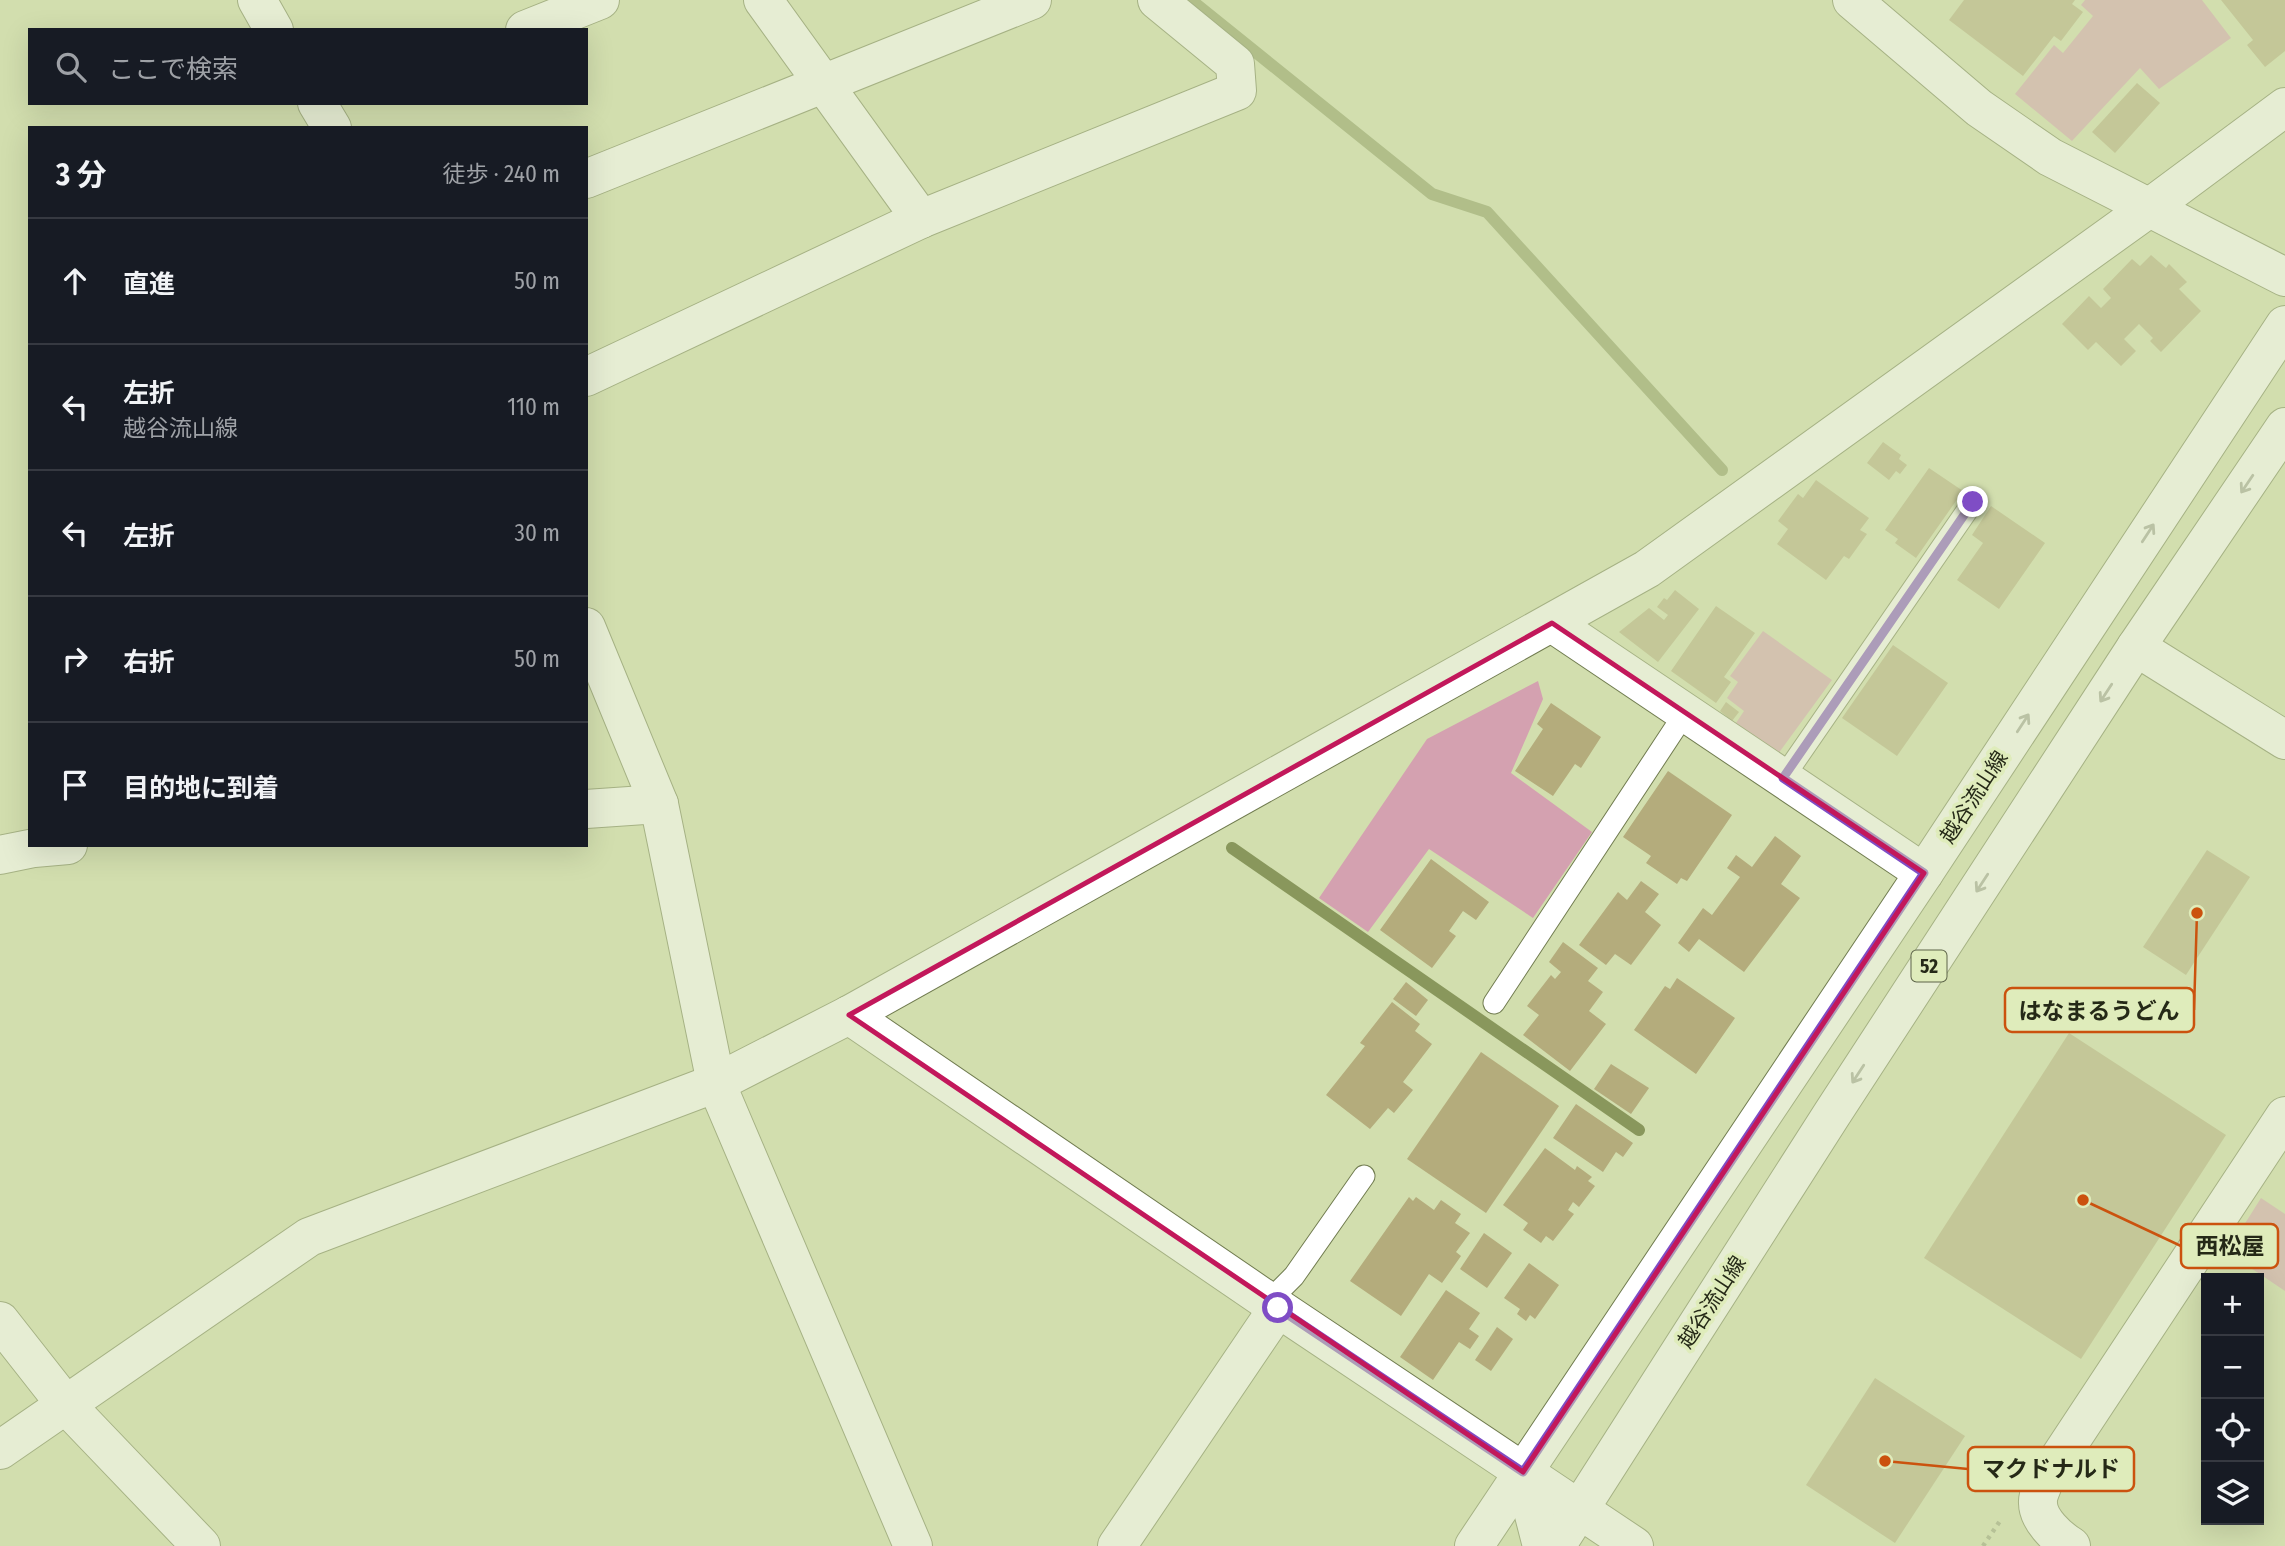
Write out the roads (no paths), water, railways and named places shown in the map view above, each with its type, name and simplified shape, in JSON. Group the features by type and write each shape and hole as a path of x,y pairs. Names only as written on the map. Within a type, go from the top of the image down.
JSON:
{"street":[{"path":"257,0 273,28"},
{"path":"530,28 600,0"},
{"path":"763,0 921,219"},
{"path":"588,178 1032,0"},
{"path":"588,376 921,219 1237,92 1236,64 1157,0"},
{"path":"1852,0 1979,108 2050,157 2285,277"},
{"path":"0,1450 309,1237 716,1083 849,1015 1647,569 2285,107"},
{"name":"越谷流山線","path":"1474,1546 1924,873 2285,325"},
{"name":"越谷流山線","path":"1556,1546 1832,1114 2136,647 2285,427"},
{"path":"1552,623 1924,873"},
{"path":"588,632 659,804 716,1083 913,1546"},
{"path":"2136,647 2285,740"},
{"path":"588,810 659,804"},
{"path":"0,855 45,847"},
{"path":"849,1015 1634,1546"},
{"path":"2071,1546 2058,1538 2040,1510 2038,1503 2043,1481 2285,1116"},
{"path":"1117,1546 1273,1304"},
{"path":"6,1337 66,1405 201,1546"},
{"path":"1523,1472 1542,1546"}],"lane":[{"path":"1783,778 1973,502"},
{"path":"1494,1003 1685,713"},
{"path":"1273,1304 1364,1176"}],"waterway":[{"path":"1191,0 1432,194 1487,212 1722,470"},
{"path":"1232,848 1639,1130"}],"place":[{"name":"はなまるうどん","path":"2197,913"},
{"name":"西松屋","path":"2083,1200"},
{"name":"マクドナルド","path":"1885,1461"}]}
